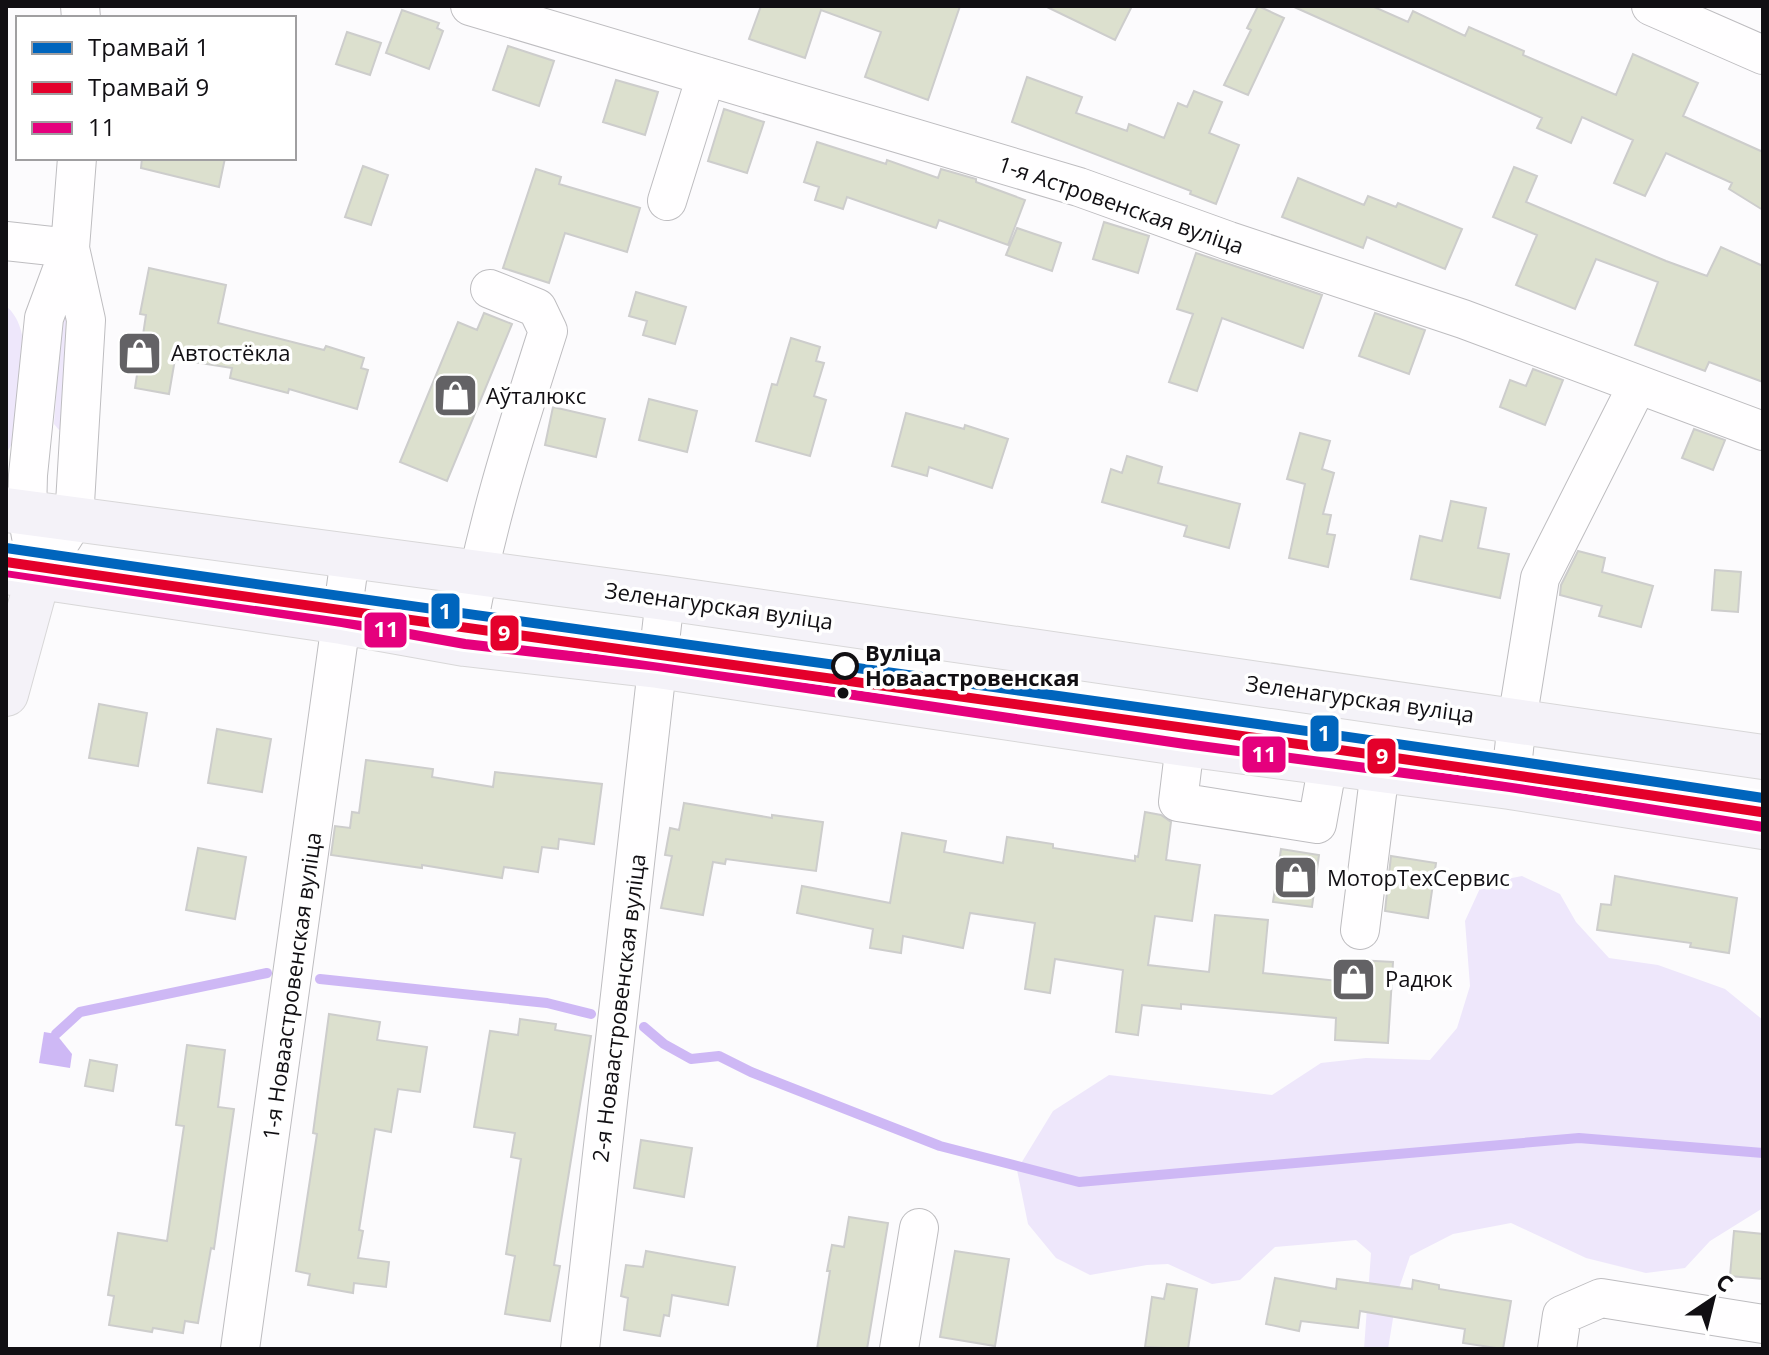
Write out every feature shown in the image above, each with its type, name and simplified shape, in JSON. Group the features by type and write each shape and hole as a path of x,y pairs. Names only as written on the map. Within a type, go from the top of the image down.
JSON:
{"main road":[{"name":"Зеленагурская вуліца","path":"17,511 665,598 1763,757"},
{"path":"6,694 22,575 342,622 465,644 658,666 1185,744 1510,787 1763,827"}],"street":[{"name":"1-я Астровенская вуліца","path":"470,6 1079,187 1463,319 1763,431"},
{"path":"1651,6 1763,55"},
{"path":"667,201 706,76"},
{"path":"22,575 17,511 28,475 44,318 70,248 77,160"},
{"path":"6,241 70,248"},
{"path":"22,575 74,520 86,320 70,248"},
{"path":"465,644 476,573 499,485 548,331 537,308 490,289"},
{"path":"1510,787 1517,721 1540,578 1637,386"},
{"name":"1-я Новаастровенская вуліца","path":"240,1349 350,558"},
{"name":"2-я Новаастровенская вуліца","path":"580,1349 665,598"},
{"path":"1185,744 1178,802 1317,824 1328,763"},
{"path":"1360,930 1380,770"},
{"path":"899,1349 919,1228"},
{"path":"1560,1332 1601,1298 1763,1324"}],"shaded area":[{"path":"6,306 16,318 22,333 24,370 13,442 6,454"},
{"path":"68,309 64,426 59,430 54,424 62,315"},
{"path":"1522,876 1560,894 1576,922 1609,958 1658,965 1725,989 1763,1020 1763,1208 1710,1241 1685,1268 1646,1273 1586,1258 1511,1223 1453,1234 1410,1256 1397,1294 1388,1349 1364,1349 1371,1253 1356,1240 1275,1247 1240,1280 1212,1284 1168,1264 1090,1275 1056,1258 1028,1224 1017,1170 1053,1111 1109,1075 1272,1095 1321,1063 1366,1058 1430,1060 1457,1028 1470,986 1465,921 1482,884"},
{"path":"44,1032 56,1034 72,1054 70,1068 39,1063"}],"building":[{"path":"761,6 960,6 928,100 865,77 881,32 821,10 805,58 749,39"},
{"path":"1045,6 1132,6 1115,40"},
{"path":"1258,6 1284,18 1248,95 1224,85 1251,30 1247,28"},
{"path":"1292,6 1372,6 1408,22 1413,11 1465,36 1469,27 1524,51 1523,55 1616,95 1633,54 1698,83 1683,116 1763,152 1763,210 1729,189 1732,183 1666,153 1645,196 1614,183 1633,140 1582,117 1571,143 1537,128 1542,118"},
{"path":"402,10 439,23 437,28 443,31 429,69 386,53"},
{"path":"347,32 381,43 370,75 336,64"},
{"path":"508,46 554,61 539,106 493,90"},
{"path":"1027,77 1082,97 1076,113 1127,131 1129,124 1164,138 1178,103 1187,107 1194,91 1222,102 1209,133 1239,145 1216,204 1190,194 1191,191 1012,122"},
{"path":"616,80 658,92 645,135 603,122"},
{"path":"724,109 764,122 747,173 708,161"},
{"path":"817,142 886,164 887,160 938,178 941,169 976,179 976,182 1025,200 1008,245 939,220 936,228 847,197 843,209 815,200 819,187 804,182"},
{"path":"142,160 225,160 219,187 141,168"},
{"path":"363,166 388,175 371,225 345,217"},
{"path":"1514,167 1537,176 1526,202 1666,261 1707,276 1721,247 1763,266 1763,382 1709,362 1705,371 1635,345 1658,282 1596,259 1575,309 1516,285 1537,235 1493,217"},
{"path":"536,169 561,177 559,184 640,208 627,252 565,233 549,283 503,268"},
{"path":"1298,178 1364,205 1368,196 1396,207 1398,203 1462,229 1445,269 1367,237 1363,248 1282,217"},
{"path":"1104,222 1149,236 1138,273 1093,259"},
{"path":"1017,228 1061,243 1052,271 1006,255"},
{"path":"1196,253 1322,295 1303,348 1222,318 1197,391 1169,382 1193,314 1177,309"},
{"path":"149,268 226,285 218,323 324,350 326,346 364,358 361,368 368,370 357,409 289,389 288,393 230,378 232,368 175,359 169,394 135,388 146,315 140,314"},
{"path":"636,292 686,307 675,344 643,335 647,321 629,316"},
{"name":"Аўталюкс","path":"484,313 512,324 447,481 400,462 458,322 477,330"},
{"path":"1375,313 1425,330 1409,374 1359,356"},
{"path":"791,338 820,347 816,361 824,363 814,396 826,400 810,456 756,441 772,384 777,385"},
{"path":"1533,369 1563,380 1545,425 1500,407 1510,380 1526,386"},
{"path":"649,399 697,411 687,452 639,440"},
{"path":"553,407 605,419 596,457 545,445"},
{"path":"906,413 964,429 965,425 1008,439 992,488 929,467 927,476 892,466"},
{"path":"1694,429 1725,440 1713,470 1682,458"},
{"path":"1300,433 1330,441 1322,469 1334,473 1323,514 1331,515 1327,534 1335,535 1328,567 1289,558 1305,484 1287,479"},
{"path":"1127,456 1162,467 1158,483 1240,504 1229,548 1184,536 1187,526 1102,502 1111,469 1122,473"},
{"path":"1451,501 1486,508 1478,548 1509,554 1500,598 1411,579 1420,536 1442,541"},
{"path":"1578,551 1605,558 1602,572 1653,586 1641,627 1599,616 1602,606 1560,595 1561,585"},
{"path":"1715,570 1741,572 1738,612 1712,610"},
{"path":"99,704 147,713 138,766 89,758"},
{"path":"217,729 271,739 262,792 208,783"},
{"path":"366,760 433,769 432,777 493,787 495,772 602,784 594,844 559,839 558,849 542,847 538,872 504,867 502,878 331,855 335,826 350,828 352,812 359,813"},
{"path":"684,803 772,818 772,815 823,822 816,871 726,859 725,864 713,862 703,915 661,908 672,856 665,855 670,828 679,830"},
{"path":"1145,812 1161,815 1171,822 1166,860 1200,865 1192,921 1155,916 1148,965 1209,972 1215,915 1268,920 1263,973 1338,981 1339,959 1393,962 1388,1043 1335,1040 1336,1018 1181,1004 1181,1009 1142,1005 1138,1035 1116,1032 1123,970 1055,959 1050,993 1025,989 1035,923 970,913 963,948 903,936 901,953 870,948 873,929 797,913 802,886 890,903 902,833 946,841 944,852 1003,863 1007,837 1135,861"},
{"path":"198,848 246,857 235,919 186,910"},
{"name":"МоторТехСервис","path":"1281,849 1319,855 1312,907 1273,902"},
{"path":"1391,856 1436,863 1428,918 1385,911"},
{"path":"1615,876 1737,898 1729,953 1690,947 1691,943 1597,930 1601,904 1611,905"},
{"path":"329,1014 380,1022 377,1040 427,1047 420,1092 398,1089 391,1132 375,1129 359,1230 363,1231 358,1258 389,1262 386,1287 354,1283 353,1293 308,1285 310,1274 296,1271 317,1134 313,1133"},
{"path":"520,1019 556,1024 555,1030 591,1036 554,1265 560,1266 550,1321 505,1314 515,1256 506,1254 521,1159 511,1157 515,1133 474,1127 490,1031 518,1035"},
{"path":"187,1045 225,1050 218,1107 234,1109 214,1249 211,1248 198,1323 185,1321 183,1333 109,1325 114,1296 108,1295 118,1233 167,1241 184,1126 176,1125"},
{"path":"90,1060 117,1065 113,1091 85,1086"},
{"path":"641,1140 692,1148 684,1197 634,1188"},
{"path":"849,1217 888,1223 867,1349 817,1349 832,1245 844,1247"},
{"path":"1734,1231 1763,1234 1763,1279 1730,1276"},
{"path":"646,1251 735,1267 728,1305 672,1295 669,1316 664,1315 660,1336 624,1330 628,1298 621,1296 626,1265 643,1267"},
{"path":"955,1251 1009,1259 995,1346 940,1337"},
{"path":"1275,1278 1336,1289 1337,1279 1412,1289 1413,1280 1439,1285 1439,1289 1511,1301 1503,1349 1463,1343 1465,1329 1360,1311 1358,1328 1301,1321 1299,1331 1266,1324"},
{"path":"1167,1284 1197,1289 1188,1349 1145,1347 1152,1297 1164,1299"}],"waterway":[{"path":"56,1034 80,1012 267,973"},
{"path":"320,979 547,1003 591,1014"},
{"path":"644,1027 664,1044 691,1059 719,1056 751,1072 940,1146 1079,1182 1579,1138 1763,1153"}],"tram line":[{"name":"1","path":"6,548 1324,733 1763,798"},
{"name":"9","path":"6,562 1323,747 1761,812"}],"transit line":[{"name":"11","path":"6,572 342,622 465,644 658,666 1185,744 1510,787 1763,827"}],"place":[{"name":"Автостёкла","path":"140,353"},
{"name":"Аўталюкс","path":"455,396"},
{"name":"Вуліца Новаастровенская","path":"845,666"},
{"name":"МоторТехСервис","path":"1296,878"},
{"name":"Радюк","path":"1354,979"}]}
